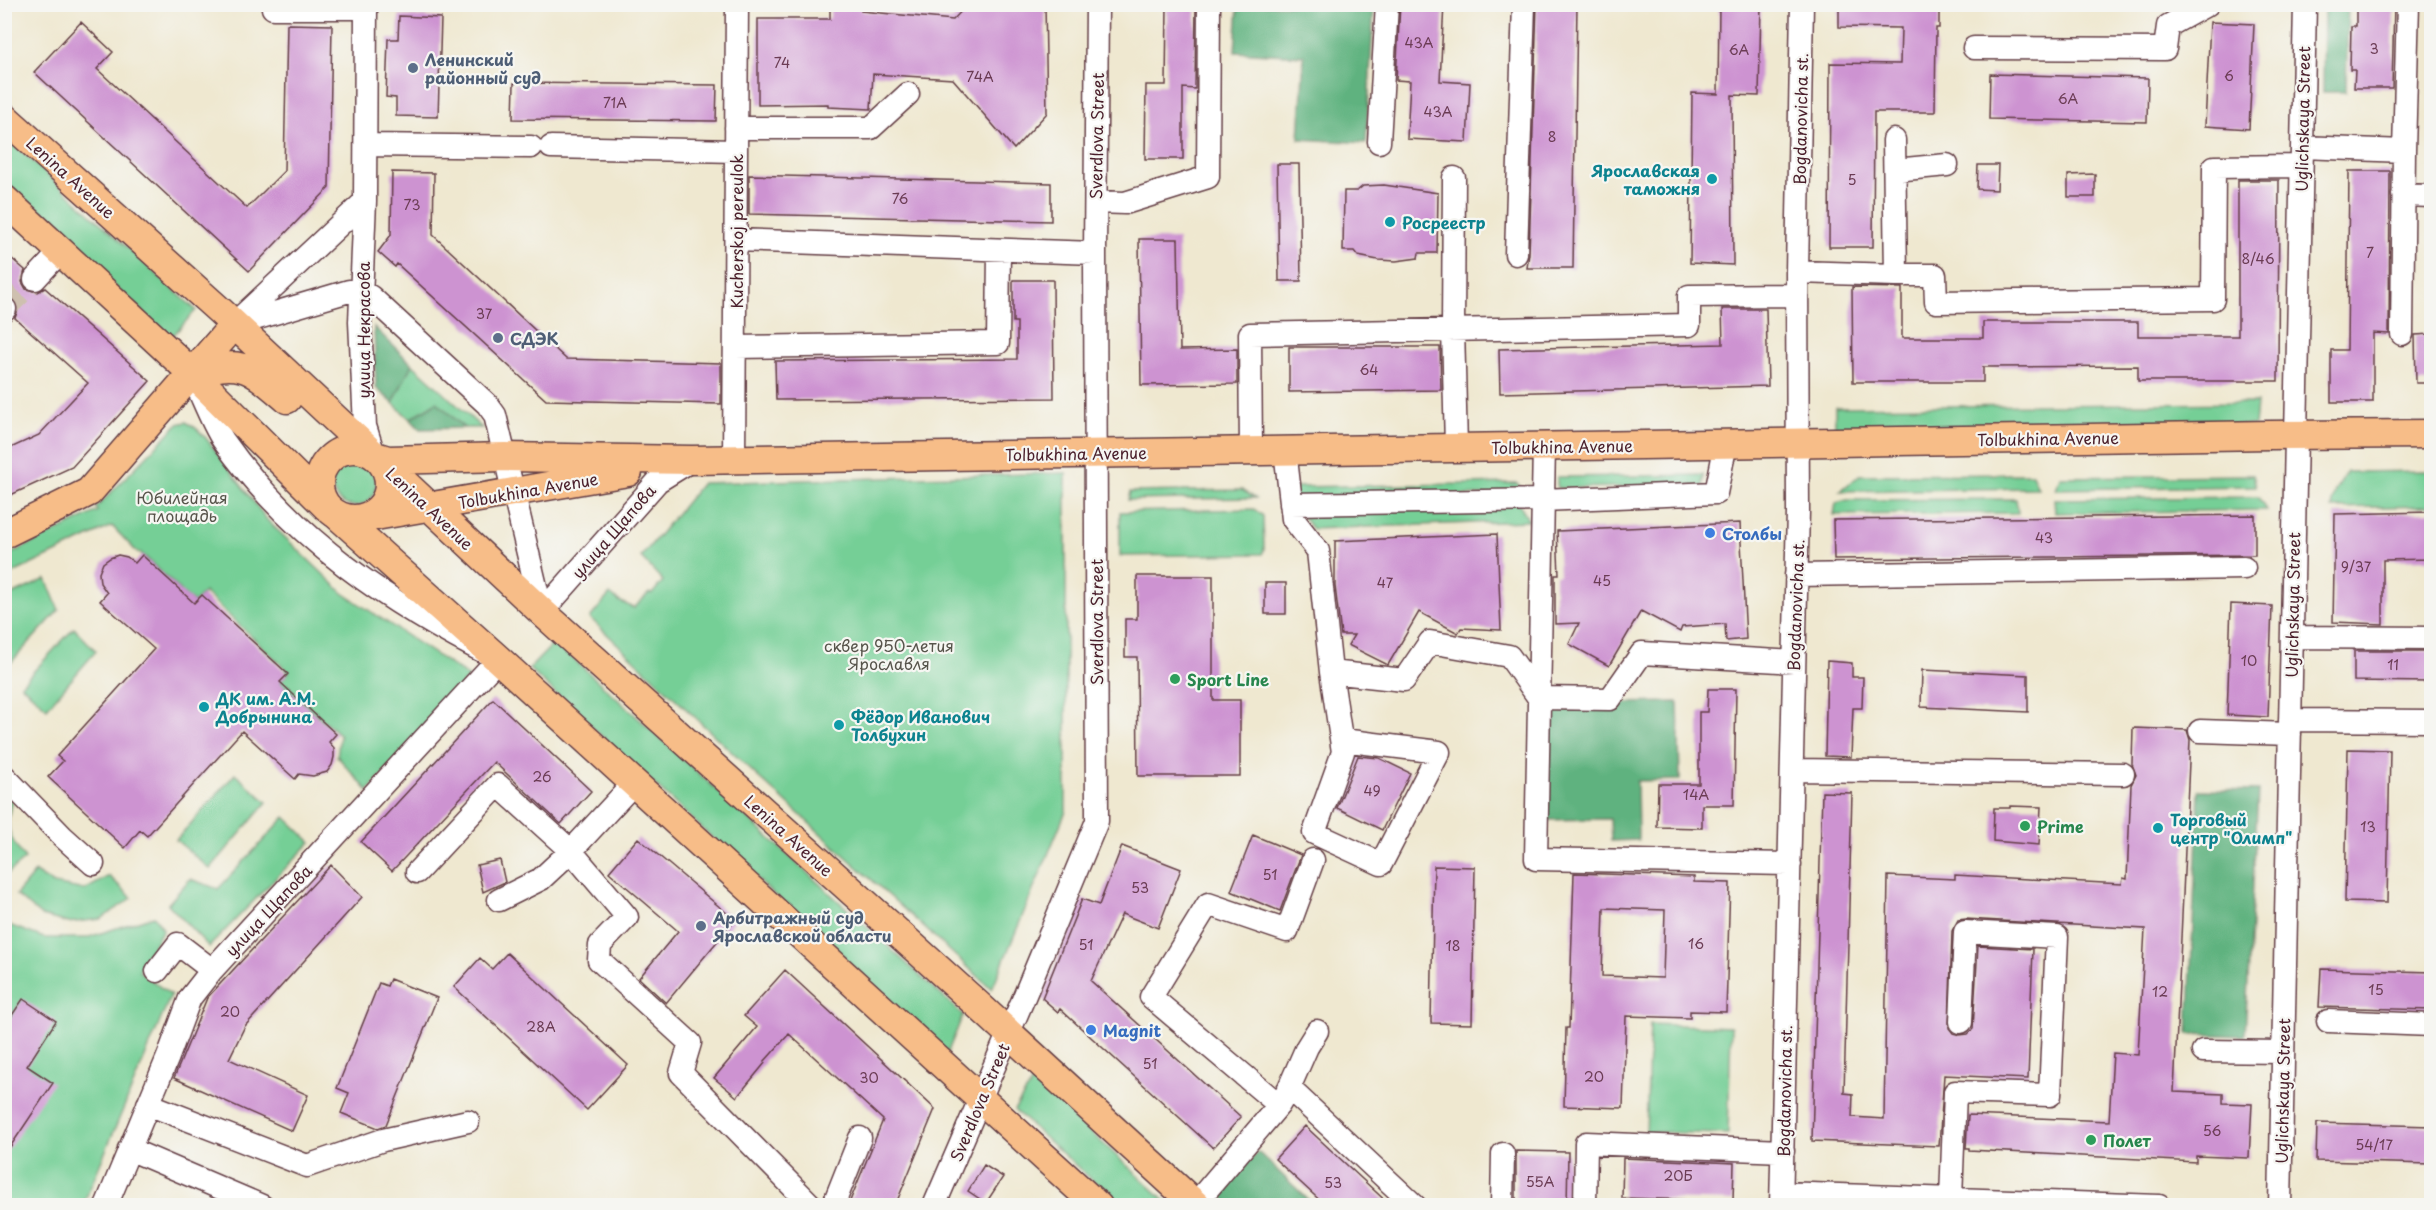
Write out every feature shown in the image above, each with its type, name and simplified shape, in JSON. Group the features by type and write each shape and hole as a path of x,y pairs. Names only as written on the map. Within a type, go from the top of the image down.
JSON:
{"main road":[{"name":"Lenina Avenue","path":"4,117 234,325 542,612 1196,1205"},
{"path":"4,199 498,659 1098,1206"},
{"path":"4,534 89,492 234,325"},
{"path":"191,372 218,366 249,369 301,411 350,433"},
{"name":"Tolbukhina Avenue","path":"379,460 505,458 692,460 2296,434 2432,434"},
{"path":"343,450 365,451 379,460 388,473 390,485 388,496 383,506 343,514 321,497 320,474 325,464 343,450"},
{"name":"Tolbukhina Avenue","path":"343,514 429,507 692,460"}],"street":[{"path":"273,4 273,8 366,6"},
{"name":"Kucherskoj pereulok","path":"734,459 737,4"},
{"name":"Sverdlova Street","path":"934,1206 1097,821 1095,252 1097,4"},
{"path":"1096,202 1125,203 1208,177 1209,4"},
{"path":"1379,142 1387,4"},
{"path":"1516,254 1524,4"},
{"name":"Bogdanovicha st.","path":"1782,1199 1798,511 1797,273 1802,4"},
{"path":"1974,48 2165,49 2168,26 2208,4"},
{"name":"Uglichskaya Street","path":"2280,1206 2305,4"},
{"path":"2402,334 2408,4"},
{"name":"улица Некрасова","path":"366,6 366,145 361,291 361,385 365,426 379,460"},
{"path":"736,128 871,128 908,93"},
{"path":"1894,140 1896,275"},
{"path":"366,145 736,151"},
{"path":"1797,273 1935,275 1936,302 2213,299 2214,167 2302,157 2404,151"},
{"path":"1895,170 1947,165"},
{"path":"1454,178 1456,447"},
{"path":"2403,195 2432,196"},
{"path":"234,325 365,201"},
{"path":"736,240 1095,252"},
{"path":"735,347 998,343 999,250"},
{"path":"35,279 61,251"},
{"path":"234,325 350,291 361,291 379,304 487,404 495,415 542,612"},
{"path":"1251,450 1250,334 1689,324 1689,296 1797,295"},
{"path":"191,372 222,438 268,497 289,519 369,585 442,631 498,659"},
{"path":"1291,504 1542,500 1716,493 1726,443"},
{"path":"1544,446 1536,859 1790,864"},
{"path":"1285,450 1293,519 1318,551 1331,672 1343,752 1314,833 1381,864 1438,752 1342,740"},
{"name":"улица Щапова","path":"542,612 658,481 692,460"},
{"path":"289,519 343,514"},
{"path":"1796,574 2244,568"},
{"path":"2292,637 2432,638"},
{"path":"1331,672 1404,680 1430,642 1509,656 1539,698"},
{"path":"1539,698 1610,699 1642,653 1794,662"},
{"name":"улица Щапова","path":"106,1206 190,998 212,970 498,659"},
{"path":"2200,731 2432,721"},
{"path":"1792,770 2123,774"},
{"path":"4,776 62,836 93,864"},
{"path":"499,900 541,879 571,851 634,783"},
{"path":"417,872 498,785 571,851 627,917 600,945 599,960 690,1043 681,1073 812,1206"},
{"path":"1313,860 1287,932 1208,904 1151,997 1284,1096 1415,1206"},
{"path":"1951,1199 1955,1092 2050,1095 2056,937 1965,932 1961,1022"},
{"path":"157,971 178,944 212,970"},
{"path":"2328,1021 2432,1024"},
{"path":"1196,1205 1284,1096 1317,1031"},
{"path":"2204,1051 2283,1052"},
{"path":"148,1104 307,1166 383,1140 468,1121"},
{"path":"833,1206 860,1138"},
{"path":"1585,1206 1586,1143 1783,1151"},
{"path":"129,1149 262,1206"},
{"path":"1502,1206 1503,1154"},
{"path":"1782,1199 1951,1199 2159,1206"}],"green space":[{"path":"1238,5 1374,5 1366,143 1299,139 1304,56 1235,52"},
{"path":"2324,5 2348,5 2346,92 2323,92"},
{"path":"4,135 196,310 171,338 5,186"},
{"path":"374,327 412,364 393,403 376,388"},
{"path":"412,364 482,428 464,428 437,402 410,419 393,403"},
{"path":"437,402 464,428 420,429 410,419"},
{"path":"2257,403 2255,425 1835,428 1835,407"},
{"name":"Юбилейная площадь","path":"186,422 206,438 268,521 343,593 469,677 368,791 337,756 340,735 280,682 289,672 204,592 194,603 142,554 137,552 112,526 5,577 4,557 98,511 96,508 178,424"},
{"path":"354,462 370,468 376,484 370,500 354,506 338,500 332,484 338,468"},
{"path":"2431,471 2431,506 2332,508 2335,490 2347,472"},
{"name":"сквер 950-летия Ярославля","path":"1066,473 1066,811 992,989 756,775 590,618 610,594 634,608 649,593 652,594 663,581 641,557 702,483"},
{"path":"2032,474 2038,488 1840,491 1860,475"},
{"path":"1703,475 1703,486 1557,488 1557,477"},
{"path":"2253,475 2256,486 2056,489 2060,477"},
{"path":"1517,483 1526,494 1295,499 1295,487"},
{"path":"1242,490 1255,498 1128,500 1130,492"},
{"path":"2258,497 2266,510 2055,513 2054,499"},
{"path":"2016,499 2018,513 1834,515 1836,503 1847,500"},
{"path":"1519,504 1529,521 1312,529 1300,513"},
{"path":"1254,509 1263,516 1264,550 1262,554 1120,556 1120,512"},
{"path":"46,579 59,610 5,669 5,598"},
{"path":"74,628 96,651 47,708 21,685"},
{"path":"555,642 963,1015 947,1054 529,669"},
{"path":"1678,702 1680,780 1637,781 1638,840 1611,841 1610,819 1546,820 1544,704"},
{"path":"235,774 267,802 210,869 176,840"},
{"path":"2199,790 2258,791 2245,1036 2188,1034"},
{"path":"4,792 12,801 8,818 10,832 15,845 25,859 5,876"},
{"path":"285,817 311,842 209,947 168,904 190,879 218,889"},
{"path":"35,872 54,884 85,890 109,876 132,898 101,919 68,923 42,916 16,895"},
{"path":"154,916 163,929 139,971 171,995 83,1205 5,1205 4,923 44,938 86,938"},
{"path":"1650,1024 1731,1027 1728,1134 1646,1132"},
{"path":"1034,1080 1170,1205 1120,1205 1014,1110"},
{"path":"1258,1152 1314,1205 1231,1205 1218,1193"}],"building":[{"path":"830,4 861,4 861,11 953,20 968,4 1045,4 1047,113 1014,149 953,79 873,74 871,109 828,107 828,104 758,105 758,19 830,19"},
{"path":"1167,4 1196,4 1195,89 1183,88 1183,159 1145,159 1146,85 1166,85"},
{"path":"1400,4 1444,4 1440,81 1470,83 1467,142 1407,139 1410,81 1396,80"},
{"path":"1537,4 1577,4 1573,268 1527,268"},
{"name":"Ярославская таможня","path":"1719,4 1761,4 1759,96 1732,95 1733,265 1690,263 1692,93 1718,94"},
{"path":"1839,4 1939,7 1939,28 1936,28 1935,112 1874,112 1873,247 1829,247 1830,63 1900,64 1901,28 1839,27"},
{"path":"2356,4 2394,4 2392,88 2354,88 2355,70 2350,70 2351,26 2356,26"},
{"name":"Ленинский районный суд","path":"399,16 441,18 438,117 396,116 396,98 386,97 388,39 398,39"},
{"path":"81,22 113,52 97,69 247,208 284,171 287,24 332,25 329,188 249,271 34,72"},
{"path":"2210,22 2254,24 2249,129 2205,126"},
{"path":"1990,74 2148,78 2147,122 1989,119"},
{"path":"514,83 717,85 716,121 513,119"},
{"path":"1277,164 1299,164 1301,281 1279,281"},
{"path":"1978,165 1998,165 1997,190 1977,189"},
{"path":"2349,171 2390,171 2389,334 2373,333 2373,402 2331,402 2331,350 2347,350"},
{"path":"392,172 434,173 433,235 566,359 721,363 721,404 546,400 397,264 395,267 378,252 391,235"},
{"path":"2095,174 2095,197 2068,197 2068,175"},
{"path":"749,175 1051,183 1051,221 749,214"},
{"path":"2238,180 2279,180 2278,381 2138,381 2138,366 1983,367 1983,382 1853,382 1852,287 1902,288 1902,338 1983,338 1983,322 2138,322 2138,336 2238,336"},
{"name":"Росреестр","path":"1384,185 1438,193 1437,253 1419,253 1418,258 1396,261 1378,260 1358,256 1354,251 1343,251 1344,191 1357,191 1363,186"},
{"path":"1139,239 1178,239 1180,350 1237,349 1237,384 1141,385"},
{"path":"4,252 25,270 22,282 26,289 38,292 45,288 150,381 72,467 4,498 4,451 39,435 88,383 15,318 18,310 17,303 12,298 4,296"},
{"path":"1013,280 1053,280 1054,398 776,400 775,361 1017,359 1017,322 1013,322"},
{"path":"1722,309 1766,309 1768,386 1500,393 1499,349 1723,344"},
{"path":"2432,334 2432,383 2416,383 2415,335"},
{"path":"1289,347 1440,347 1441,390 1289,392"},
{"path":"2432,512 2432,559 2383,560 2383,624 2333,622 2335,514"},
{"path":"2255,515 2255,555 1834,559 1833,520"},
{"path":"1740,523 1746,639 1726,641 1725,624 1682,627 1680,632 1641,611 1609,666 1569,644 1579,623 1555,624 1555,575 1559,575 1557,531"},
{"path":"1497,534 1501,630 1461,628 1458,633 1419,612 1388,665 1348,645 1354,635 1341,635 1335,586 1335,541"},
{"name":"ДК им. А.М. Добрынина","path":"118,555 127,557 135,563 142,555 194,603 202,595 288,674 280,682 336,734 329,742 334,748 334,757 327,772 313,776 299,774 295,779 242,731 147,836 140,830 125,848 48,777 63,761 57,756 154,649 100,601 107,593 100,583 99,573 103,563"},
{"name":"Sport Line","path":"1137,576 1213,576 1213,700 1240,700 1240,776 1138,776 1137,657 1125,657 1125,619 1137,619"},
{"path":"1265,583 1286,583 1286,614 1265,614"},
{"path":"2231,604 2272,606 2268,717 2227,715"},
{"path":"2354,651 2432,651 2432,682 2354,681"},
{"path":"1827,661 1852,663 1852,677 1863,677 1862,708 1853,708 1851,757 1825,756"},
{"path":"1922,670 2028,675 2028,712 1921,707"},
{"path":"1708,689 1736,689 1734,805 1702,805 1702,828 1657,827 1658,784 1699,784 1699,712 1707,712"},
{"path":"493,699 591,791 561,824 494,762 392,871 361,842"},
{"path":"2133,728 2187,730 2190,740 2174,1092 2223,1094 2223,1103 2252,1104 2249,1158 2196,1156 2196,1162 1969,1150 1966,1148 1968,1115 2109,1121 2113,1053 2138,1055 2145,929 1966,919 1958,920 1952,931 1949,1028 1953,1033 1960,1035 1968,1034 1973,1029 1978,946 2033,949 2028,1079 1944,1075 1939,1146 1812,1141 1822,792 1852,793 1844,1093 1853,1094 1852,1117 1884,1119 1888,876 1955,879 1955,875 2122,884 2123,878 2127,879 2131,785 2136,775 2132,764"},
{"path":"2348,749 2390,750 2387,903 2345,902"},
{"path":"1358,756 1379,758 1410,773 1382,830 1337,808"},
{"name":"Prime","path":"2010,806 2041,807 2039,845 1993,841 1994,808 2010,808"},
{"path":"1253,835 1301,855 1280,911 1231,891"},
{"name":"Арбитражный суд Ярославской области","path":"638,838 735,920 666,1003 639,978 678,931 609,872"},
{"path":"1122,846 1181,869 1158,928 1122,914 1091,981 1241,1117 1213,1148 1060,1009 1058,1012 1042,998 1082,899 1099,905"},
{"path":"500,860 505,882 483,892 477,865"},
{"path":"331,865 362,897 245,1026 229,1059 308,1095 292,1131 174,1078 207,998"},
{"path":"1434,866 1475,867 1472,1024 1431,1023"},
{"path":"1574,873 1694,877 1694,882 1730,883 1726,1012 1690,1011 1690,1018 1626,1016 1623,1108 1564,1106 1566,1028 1569,1028","holes":["1604,908 1665,910 1663,978 1602,976"]},
{"path":"507,953 628,1065 587,1110 454,987 480,958 492,969"},
{"path":"2321,969 2432,972 2432,1010 2319,1007"},
{"path":"785,970 935,1109 895,1206 848,1206 883,1120 789,1034 737,1097 714,1078 757,1027 744,1016"},
{"path":"390,979 437,998 386,1125 378,1128 341,1113 349,1093 337,1088 379,983 387,986"},
{"path":"23,999 56,1021 27,1066 53,1083 4,1156 4,1027"},
{"path":"2317,1123 2432,1126 2432,1164 2316,1161"},
{"path":"1305,1126 1391,1206 1326,1206 1275,1159"},
{"path":"1516,1151 1568,1152 1567,1206 1516,1206"},
{"path":"1623,1158 1734,1163 1733,1201 1622,1198"},
{"path":"984,1165 1003,1177 986,1203 968,1191"}],"tunnel":[{"path":"5,309 35,279"}],"place":[{"name":"Ленинский районный суд","path":"413,68"},
{"name":"Ярославская таможня","path":"1712,179"},
{"name":"Росреестр","path":"1390,222"},
{"name":"СДЭК","path":"498,338"},
{"name":"Столбы","path":"1710,533"},
{"name":"Sport Line","path":"1175,679"},
{"name":"ДК им. А.М. Добрынина","path":"204,707"},
{"name":"Фёдор Иванович Толбухин","path":"839,725"},
{"name":"Prime","path":"2025,826"},
{"name":"Торговый центр \"Олимп\"","path":"2158,828"},
{"name":"Арбитражный суд Ярославской области","path":"701,926"},
{"name":"Magnit","path":"1091,1030"},
{"name":"Полет","path":"2091,1140"}]}
